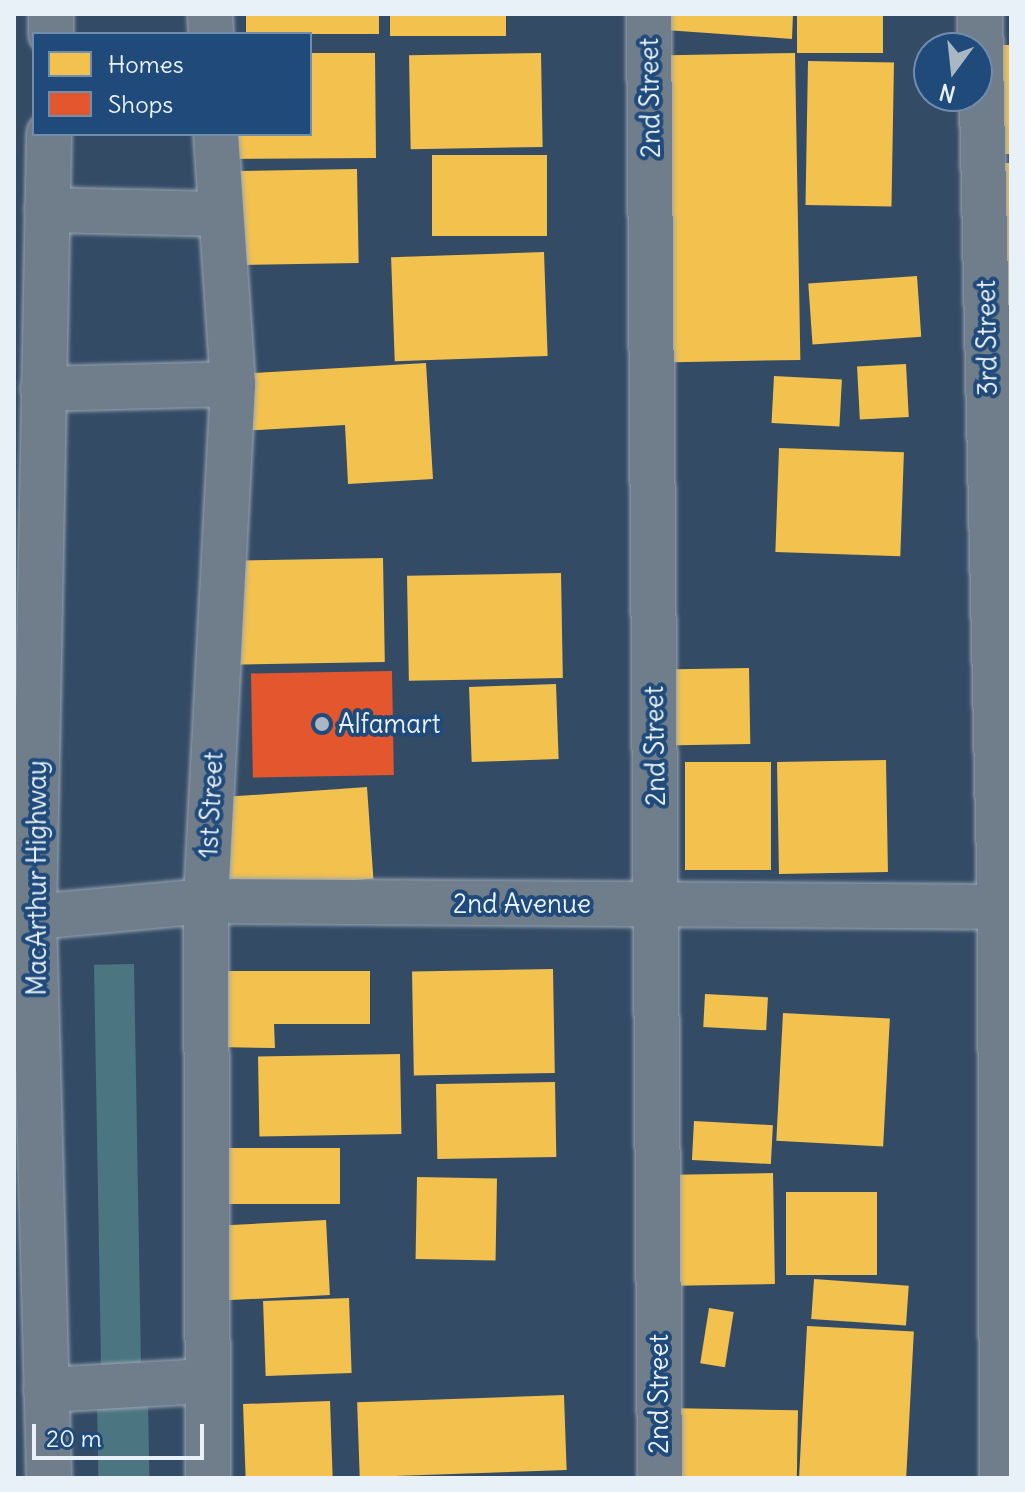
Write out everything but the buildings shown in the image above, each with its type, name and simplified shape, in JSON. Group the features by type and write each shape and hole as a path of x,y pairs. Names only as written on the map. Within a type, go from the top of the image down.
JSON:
{"main road":[{"name":"2nd Street","path":"649,14 660,1478"},
{"name":"3rd Street","path":"980,14 1005,907 1002,1478"},
{"name":"MacArthur Highway","path":"49,136 34,917 49,1478"},
{"name":"1st Street","path":"208,1478 206,901 233,384 216,136"},
{"path":"47,210 220,214"},
{"path":"43,389 233,384"},
{"name":"2nd Avenue","path":"34,917 206,901 1005,907"},
{"path":"46,1390 207,1381"}],"green space":[{"path":"134,964 141,1366 101,1367 94,965"},
{"path":"148,1400 149,1478 98,1478 97,1401"}],"place":[{"name":"Alfamart","path":"322,724"}]}
